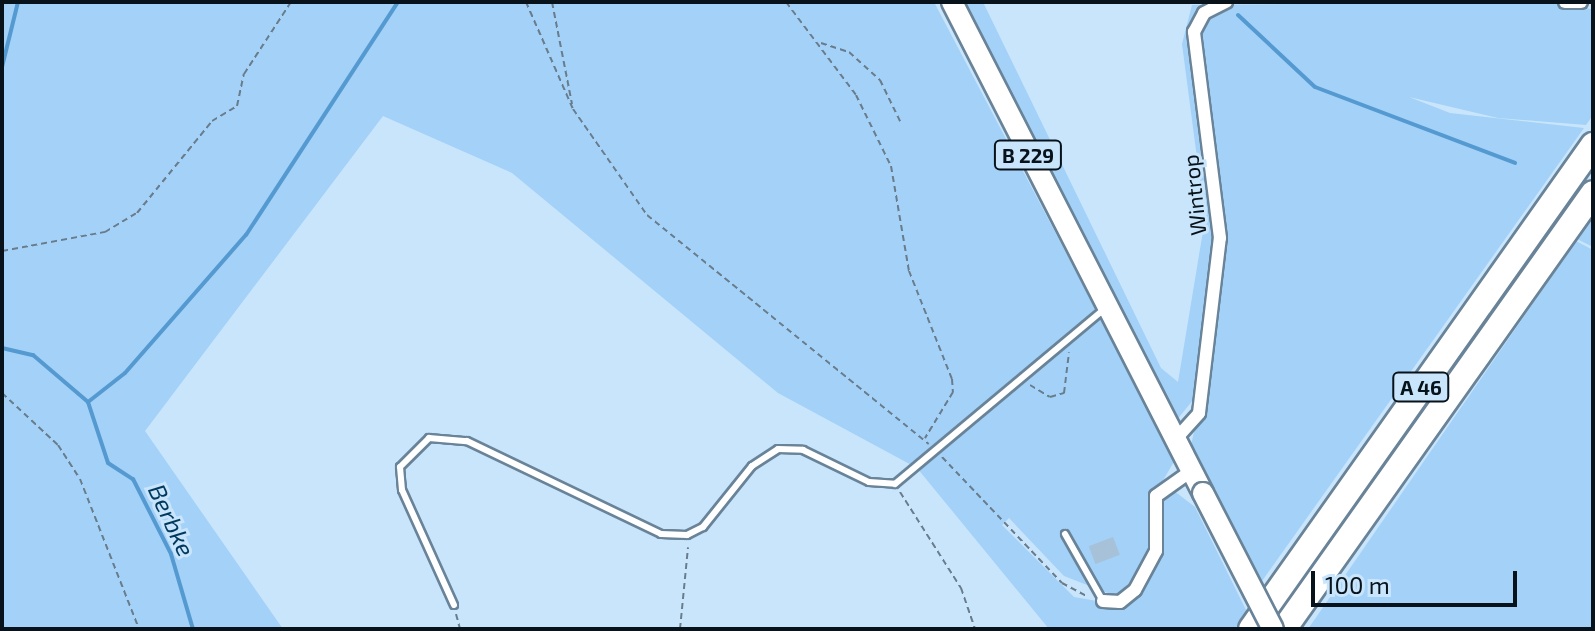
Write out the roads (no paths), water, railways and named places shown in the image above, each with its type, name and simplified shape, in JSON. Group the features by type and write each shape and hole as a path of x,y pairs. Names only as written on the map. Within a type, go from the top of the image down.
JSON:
{"highway":[{"name":"A 46","path":"1251,629 1593,145"},
{"name":"A 46","path":"1284,629 1593,193"}],"main road":[{"name":"B 229","path":"952,2 1104,309 1273,629"}],"street":[{"name":"Wintrop","path":"1175,440 1199,413 1220,238 1194,32 1204,13 1226,2"},
{"path":"1565,2 1581,2"},
{"path":"1103,601 1120,602 1135,590 1156,551 1156,496 1191,471"}],"lane":[{"path":"454,605 402,490 400,467 429,438 467,441 661,534 687,535 703,527 752,466 778,449 803,450 869,482 895,484 1104,309"},
{"path":"1065,534 1103,601"}],"waterway":[{"path":"2,67 18,2"},
{"path":"88,402 125,373 246,235 398,2"},
{"path":"1238,15 1315,87 1515,163"},
{"name":"Berbke","path":"2,348 33,355 88,402 108,463 133,479 171,554 193,629"}]}
